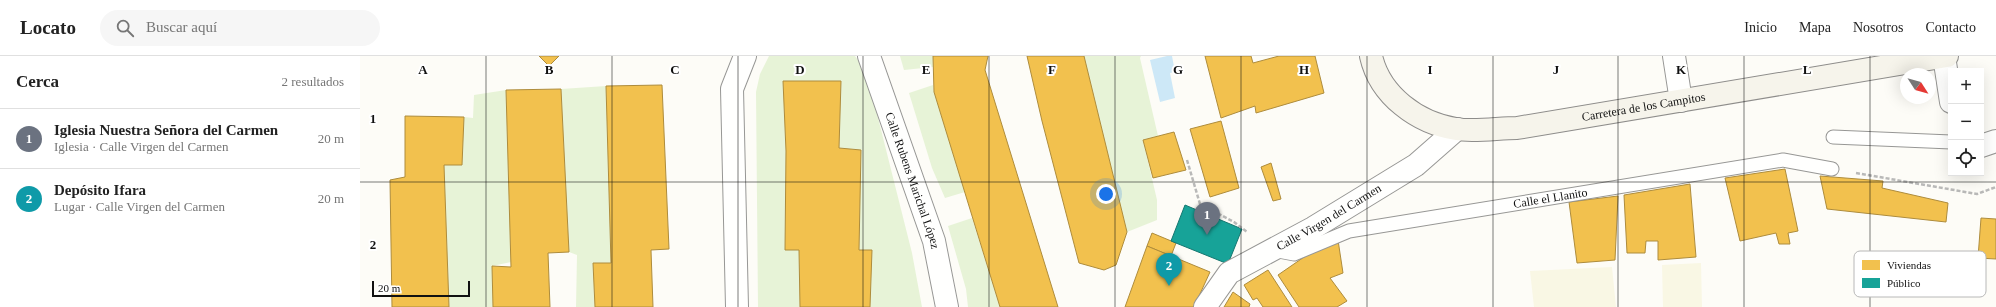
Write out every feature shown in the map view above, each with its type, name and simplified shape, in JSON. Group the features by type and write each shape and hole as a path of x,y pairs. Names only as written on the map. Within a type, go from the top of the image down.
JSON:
{"main road":[{"name":"Carretera de los Campitos","path":"1372,56 1375,70 1400,104 1426,121 1457,130 1517,128 1948,56"}],"street":[{"path":"737,307 732,90 745,56"},
{"name":"Calle Rubens Marichal López","path":"869,56 934,241 947,307"},
{"path":"1674,56 1680,101"},
{"path":"1944,56 1948,82"},
{"name":"Calle Virgen del Carmen","path":"1205,307 1230,272 1313,228 1416,165 1457,130"},
{"path":"1984,145 1996,141"}],"lane":[{"path":"1832,137 1948,142"},
{"name":"Calle el Llanito","path":"1269,251 1294,254 1349,231 1783,160 1832,169"}],"path":[{"path":"1187,160 1200,204 1234,222 1269,251"},
{"path":"1832,169 1977,194 1996,187"}],"shaded area":[{"path":"1701,263 1702,307 1663,307 1662,265"},
{"path":"1612,267 1616,307 1534,307 1530,271"}],"green space":[{"path":"769,56 855,56 861,64 870,86 912,253 922,307 870,307 859,250 861,150 839,148 840,81 783,81 786,151 785,249 799,250 800,307 758,307 756,92 760,74"},
{"path":"900,56 933,56 933,67 904,70"},
{"path":"1084,56 1141,56 1140,58 1158,136 1143,140 1157,200 1157,220 1127,232"},
{"path":"933,85 965,192 945,198 932,168 909,93"},
{"path":"606,86 611,263 593,263 595,307 576,307 577,255 569,252 561,89"},
{"path":"506,90 511,262 492,266 493,307 449,307 444,165 462,165 464,117 473,118 474,95"},
{"path":"972,218 1000,307 968,307 966,289 948,226"}],"water":[{"path":"1172,56 1175,72 1170,73 1175,98 1160,102 1150,60"}],"building: Viviendas":[{"path":"539,56 559,56 549,66"},
{"path":"933,56 988,56 985,70 1058,307 1000,307 934,92"},
{"path":"1027,56 1084,56 1127,232 1116,265 1104,270 1079,263 1042,121"},
{"path":"1205,56 1251,56 1253,63 1279,56 1315,56 1324,93 1256,113 1255,106 1221,118"},
{"path":"783,81 841,81 839,148 861,150 859,250 872,250 870,307 800,307 799,250 785,250 786,151"},
{"path":"662,85 669,249 651,250 653,307 595,307 593,263 611,263 606,86"},
{"path":"561,89 569,252 548,253 550,307 493,307 492,266 511,267 506,90"},
{"path":"405,116 464,117 462,165 444,165 449,307 392,307 390,180 405,177"},
{"path":"1221,121 1239,188 1210,197 1190,129"},
{"path":"1174,132 1186,170 1153,178 1143,140"},
{"path":"1271,163 1281,199 1273,201 1261,167"},
{"path":"1785,169 1798,231 1788,233 1790,244 1779,244 1776,233 1740,241 1725,178"},
{"path":"1820,176 1883,181 1882,188 1948,203 1946,222 1827,209"},
{"path":"1690,184 1696,257 1658,260 1658,241 1646,241 1645,253 1627,253 1624,195"},
{"path":"1618,196 1615,260 1577,263 1569,202"},
{"path":"1981,218 1996,219 1996,259 1986,258 1986,251 1979,251"},
{"path":"1152,233 1176,243 1171,256 1147,246"},
{"path":"1338,240 1343,273 1330,278 1347,301 1337,307 1299,307 1278,275 1307,255"},
{"path":"1147,246 1210,272 1194,307 1125,307"},
{"path":"1268,270 1292,307 1263,307 1257,298 1253,300 1244,285"},
{"path":"1233,292 1250,304 1249,307 1224,307"}],"building: Público":[{"path":"1185,205 1242,229 1228,264 1171,241"}],"place":[{"name":"Iglesia Nuestra Señora del Carmen","path":"1207,235"},
{"name":"Depósito Ifara","path":"1169,286"}]}
